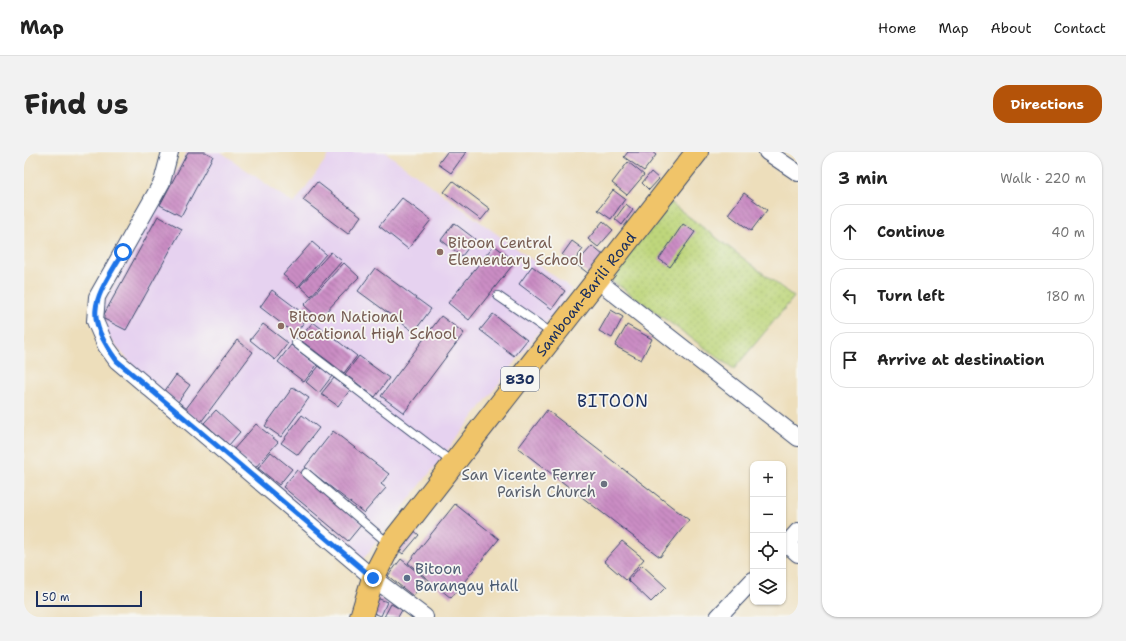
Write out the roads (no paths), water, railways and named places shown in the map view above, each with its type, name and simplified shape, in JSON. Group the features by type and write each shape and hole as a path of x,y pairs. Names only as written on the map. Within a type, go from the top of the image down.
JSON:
{"highway":[{"name":"Samboan-Barili Road","path":"361,617 373,578 390,544 697,152"}],"street":[{"path":"170,152 162,182 97,297 95,321 106,346 117,361 373,578 425,617"},
{"path":"767,152 798,174"},
{"path":"597,280 798,438"},
{"path":"789,549 798,531"},
{"path":"718,617 750,583"}],"lane":[{"path":"498,296 554,335"},
{"path":"296,343 454,463"},
{"path":"306,473 390,544"}],"place":[{"name":"Bitoon Central Elementary School","path":"440,252"},
{"name":"Bitoon National Vocational High School","path":"281,326"},
{"name":"San Vicente Ferrer Parish Church","path":"604,484"},
{"name":"Bitoon Barangay Hall","path":"407,578"}],"district":[{"name":"BITOON","path":"613,401"}]}
